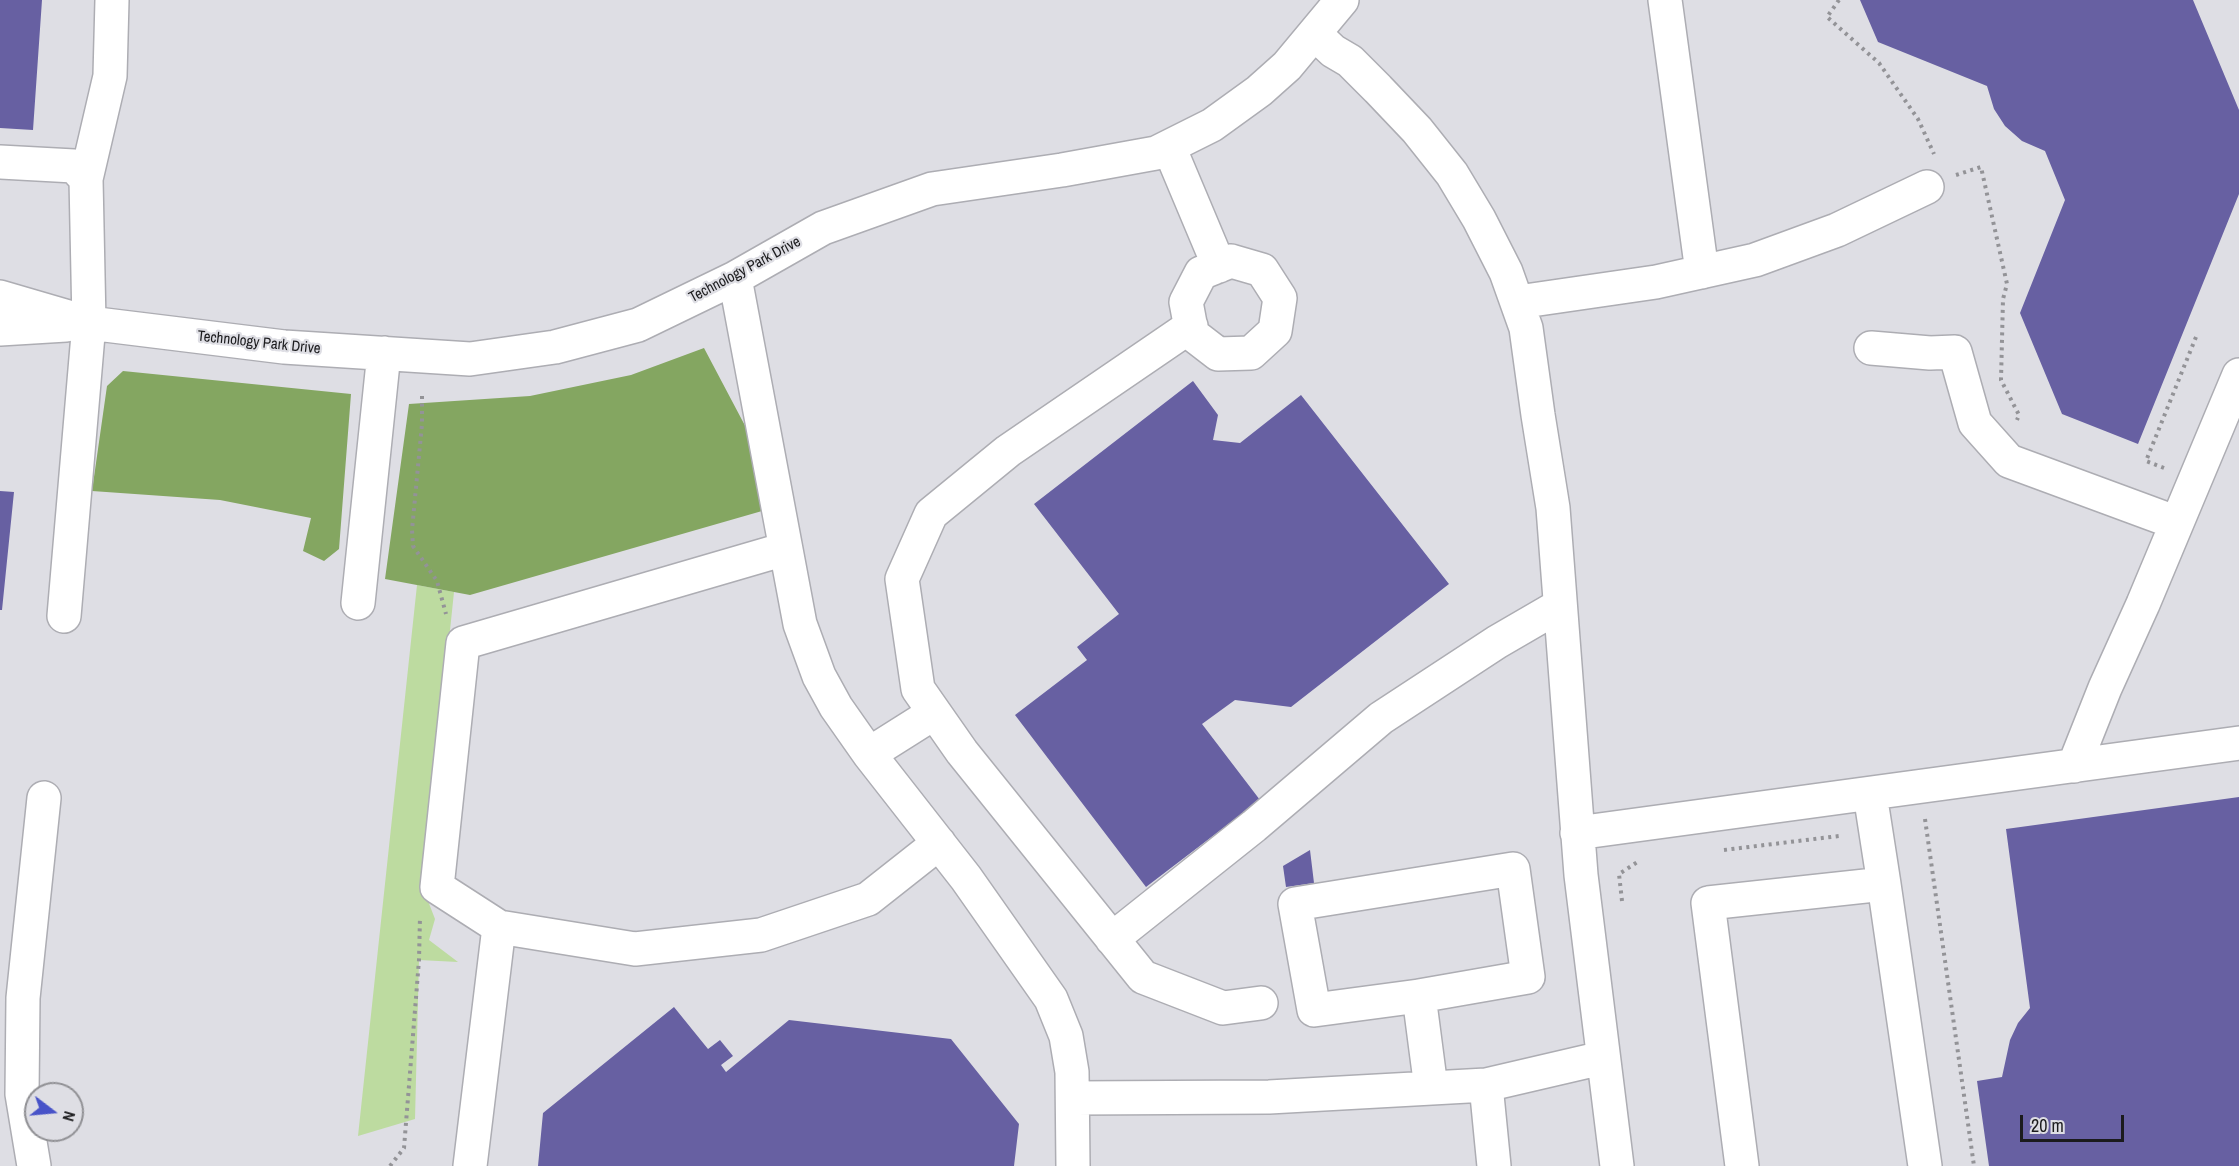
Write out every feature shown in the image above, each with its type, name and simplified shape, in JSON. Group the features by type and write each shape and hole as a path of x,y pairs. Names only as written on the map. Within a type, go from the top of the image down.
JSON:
{"street":[{"path":"64,616 89,323 86,179 110,76 112,0"},
{"name":"Technology Park Drive","path":"0,297 89,323 284,347 470,359 555,347 638,325 735,278 823,228 932,189 1156,153 1212,125 1259,91 1287,66 1342,0"},
{"path":"1665,0 1702,272"},
{"path":"1315,34 1362,73 1435,152 1466,195 1518,302 1526,328 1553,508 1578,833 1602,1058 1617,1166"},
{"path":"1169,147 1219,266"},
{"path":"0,162 74,166 86,179"},
{"path":"1518,302 1656,282 1755,260 1827,234 1926,187"},
{"path":"1231,261 1263,270 1280,298 1275,331 1251,353 1218,354 1192,334 1186,302 1201,273 1219,266 1231,261"},
{"path":"735,278 800,624 819,676 836,707 869,754 966,878 1051,999 1066,1036 1072,1072 1074,1166"},
{"name":"Technology Park Drive","path":"0,329 89,323"},
{"path":"1191,326 1008,451 931,514 902,579 918,688 962,752 1143,977 1223,1008 1261,1003"},
{"path":"1871,348 1930,353 1955,352 1975,423 2009,461 2177,523"},
{"path":"358,603 384,353"},
{"path":"2074,766 2239,375"},
{"path":"785,549 463,643 437,887 498,927 634,949 761,935 868,899 939,843"},
{"path":"1112,939 1254,826 1381,717 1497,642 1559,606"},
{"path":"869,754 934,713"},
{"path":"1578,833 2239,743"},
{"path":"1870,794 1924,1166"},
{"path":"34,1166 22,1094 23,998 44,798"},
{"path":"1513,869 1528,977 1419,996 1314,1010 1294,904 1513,869"},
{"path":"1742,1166 1708,903 1884,884"},
{"path":"470,1166 498,927"},
{"path":"1419,996 1431,1088"},
{"path":"1074,1098 1269,1097 1486,1085 1602,1058"},
{"path":"1486,1085 1494,1166"}],"path":[{"path":"2166,469 2146,461 2196,337"},
{"path":"1923,810 1974,1166"},
{"path":"1722,851 1839,836"},
{"path":"1622,901 1619,873 1640,861"}],"green space":[{"path":"704,348 751,437 762,511 470,595 385,579 409,404 530,396 631,375"},
{"path":"123,371 351,394 339,549 324,561 303,551 311,518 220,500 92,491 107,386"},
{"path":"417,585 454,592 423,888 435,919 429,940 458,962 419,960 415,1119 358,1136"}],"building":[{"path":"0,0 42,0 33,130 0,128"},
{"path":"1860,0 2193,0 2239,110 2239,194 2138,444 2062,414 2020,313 2065,200 2045,151 2022,141 2005,126 1994,109 1987,86 1878,42"},
{"path":"1193,381 1218,415 1213,440 1240,443 1301,395 1449,584 1291,707 1235,700 1202,724 1260,800 1146,887 1015,715 1087,660 1077,647 1119,614 1034,504"},
{"path":"0,491 14,492 2,610 0,610"},
{"path":"2239,797 2239,1166 1989,1166 1977,1081 2002,1077 2010,1040 2018,1023 2030,1008 2006,829"},
{"path":"1310,850 1314,883 1286,887 1283,866"},
{"path":"674,1007 708,1049 720,1040 733,1056 721,1065 726,1072 789,1020 951,1039 1019,1124 1014,1166 538,1166 543,1113"}]}
